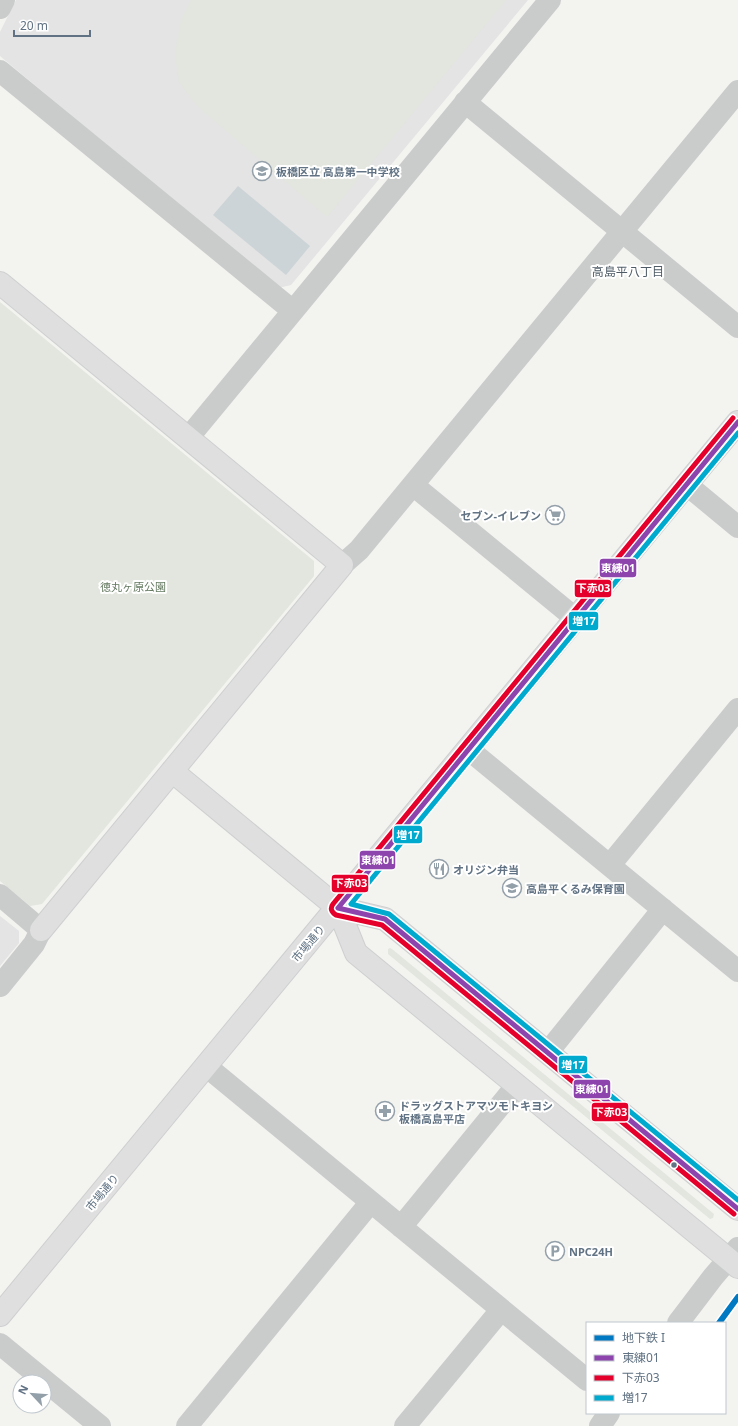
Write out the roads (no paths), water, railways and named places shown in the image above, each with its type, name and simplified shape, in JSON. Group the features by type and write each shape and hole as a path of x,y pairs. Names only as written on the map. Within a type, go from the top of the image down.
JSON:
{"street":[{"path":"0,8 4,0"},
{"path":"188,438 550,0"},
{"path":"0,71 293,311"},
{"path":"0,986 34,944 41,930 172,771 342,565 359,550 738,91"},
{"path":"465,102 738,327"},
{"path":"0,283 342,565"},
{"name":"市場通り","path":"0,1315 338,908 468,748 738,422"},
{"path":"686,484 738,526"},
{"path":"413,485 575,618"},
{"path":"610,865 738,709"},
{"path":"468,748 737,969"},
{"path":"172,771 338,908 384,918 738,1209"},
{"path":"0,895 41,930"},
{"path":"338,908 356,953 517,1085 735,1258 679,1322"},
{"path":"548,1052 663,909"},
{"path":"206,1066 370,1203 586,1379"},
{"path":"401,1227 517,1085"},
{"path":"187,1426 370,1203"},
{"path":"405,1426 501,1310"},
{"path":"0,1344 100,1426"},
{"path":"600,1426 608,1414"}],"metro line":[{"name":"I","path":"720,1322 738,1297"}],"place":[{"name":"板橋区立 高島第一中学校","path":"262,171"},
{"name":"セブン-イレブン","path":"555,515"},
{"name":"オリジン弁当","path":"439,869"},
{"name":"高島平くるみ保育園","path":"512,888"},
{"name":"ドラッグストアマツモトキヨシ 板橋高島平店","path":"385,1111"},
{"name":"NPC24H","path":"555,1251"}],"district":[{"name":"高島平八丁目","path":"628,271"}],"park label":[{"name":"徳丸ヶ原公園","path":"133,586"}]}
